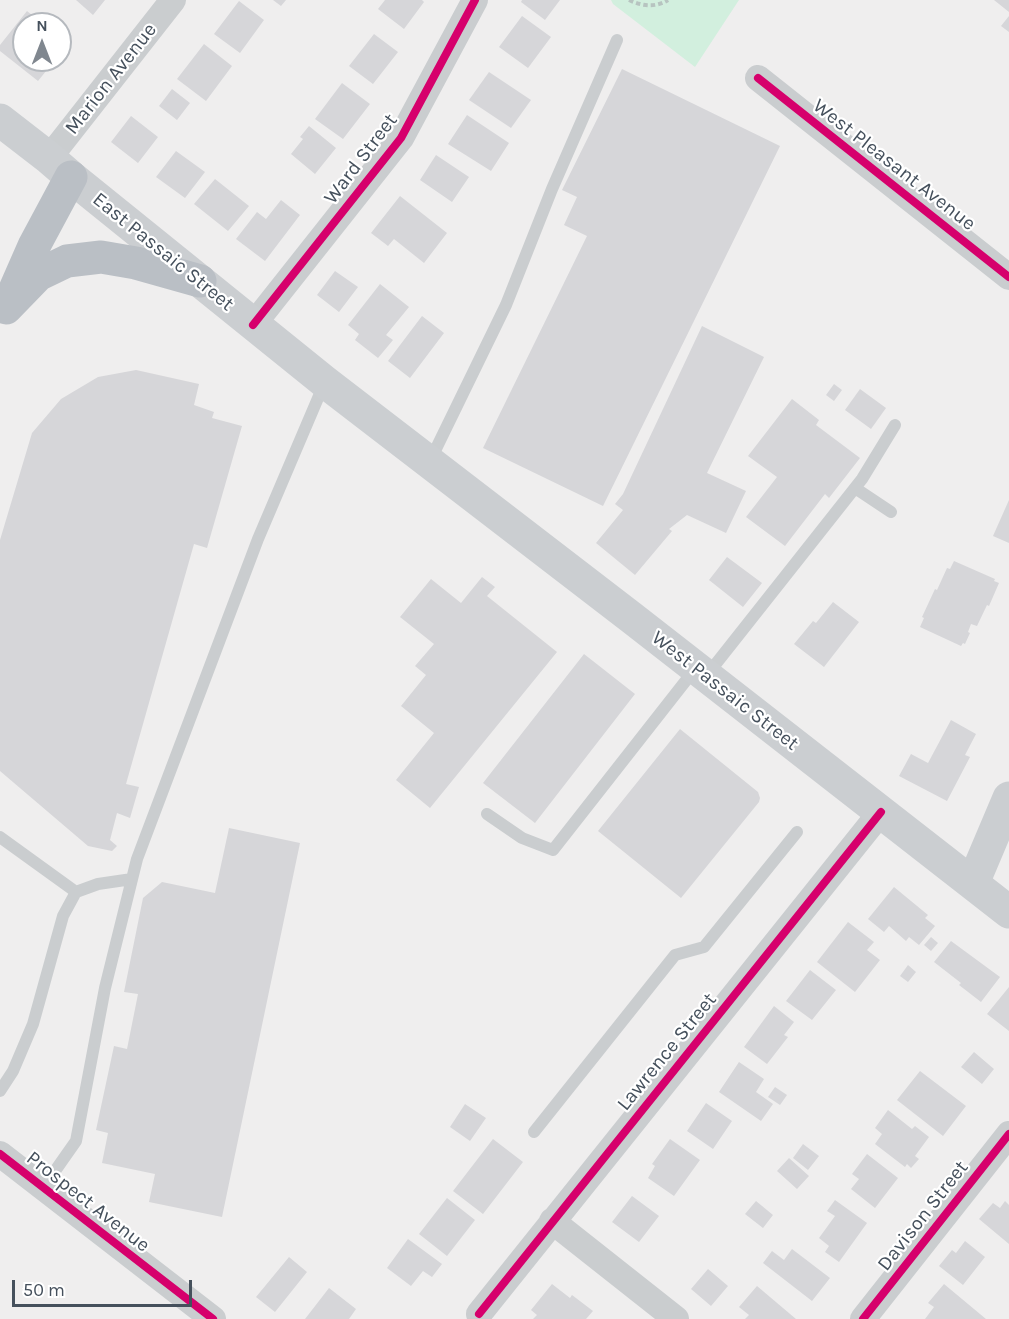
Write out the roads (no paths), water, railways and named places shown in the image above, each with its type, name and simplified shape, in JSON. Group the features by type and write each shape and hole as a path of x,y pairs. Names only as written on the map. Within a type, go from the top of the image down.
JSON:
{"highway":[{"path":"3,316 34,246 60,168"},
{"path":"3,316 38,275 67,261 102,258 136,263 200,281"}],"main road":[{"name":"East Passaic Street","path":"0,120 325,382 435,467"},
{"name":"West Passaic Street","path":"435,467 1009,912"},
{"path":"973,883 1009,798"}],"street":[{"name":"Marion Avenue","path":"60,168 173,0"},
{"name":"Ward Street","path":"253,324 401,138 475,0"},
{"name":"West Pleasant Avenue","path":"758,78 1009,278"},
{"name":"Lawrence Street","path":"479,1314 881,812"},
{"name":"Davison Street","path":"863,1319 1009,1134"},
{"name":"Prospect Avenue","path":"0,1154 213,1319"},
{"path":"552,1221 676,1319"}],"lane":[{"path":"435,467 617,40"},
{"path":"43,1188 76,1141 105,988 137,859 254,550 325,382"},
{"path":"487,814 522,838 553,850 855,489 895,425"},
{"path":"855,489 891,512"},
{"path":"534,1132 675,955 704,947 797,832"},
{"path":"0,837 76,892"},
{"path":"0,1091 12,1071 33,1024 63,916 76,892 98,884 132,879"}]}
